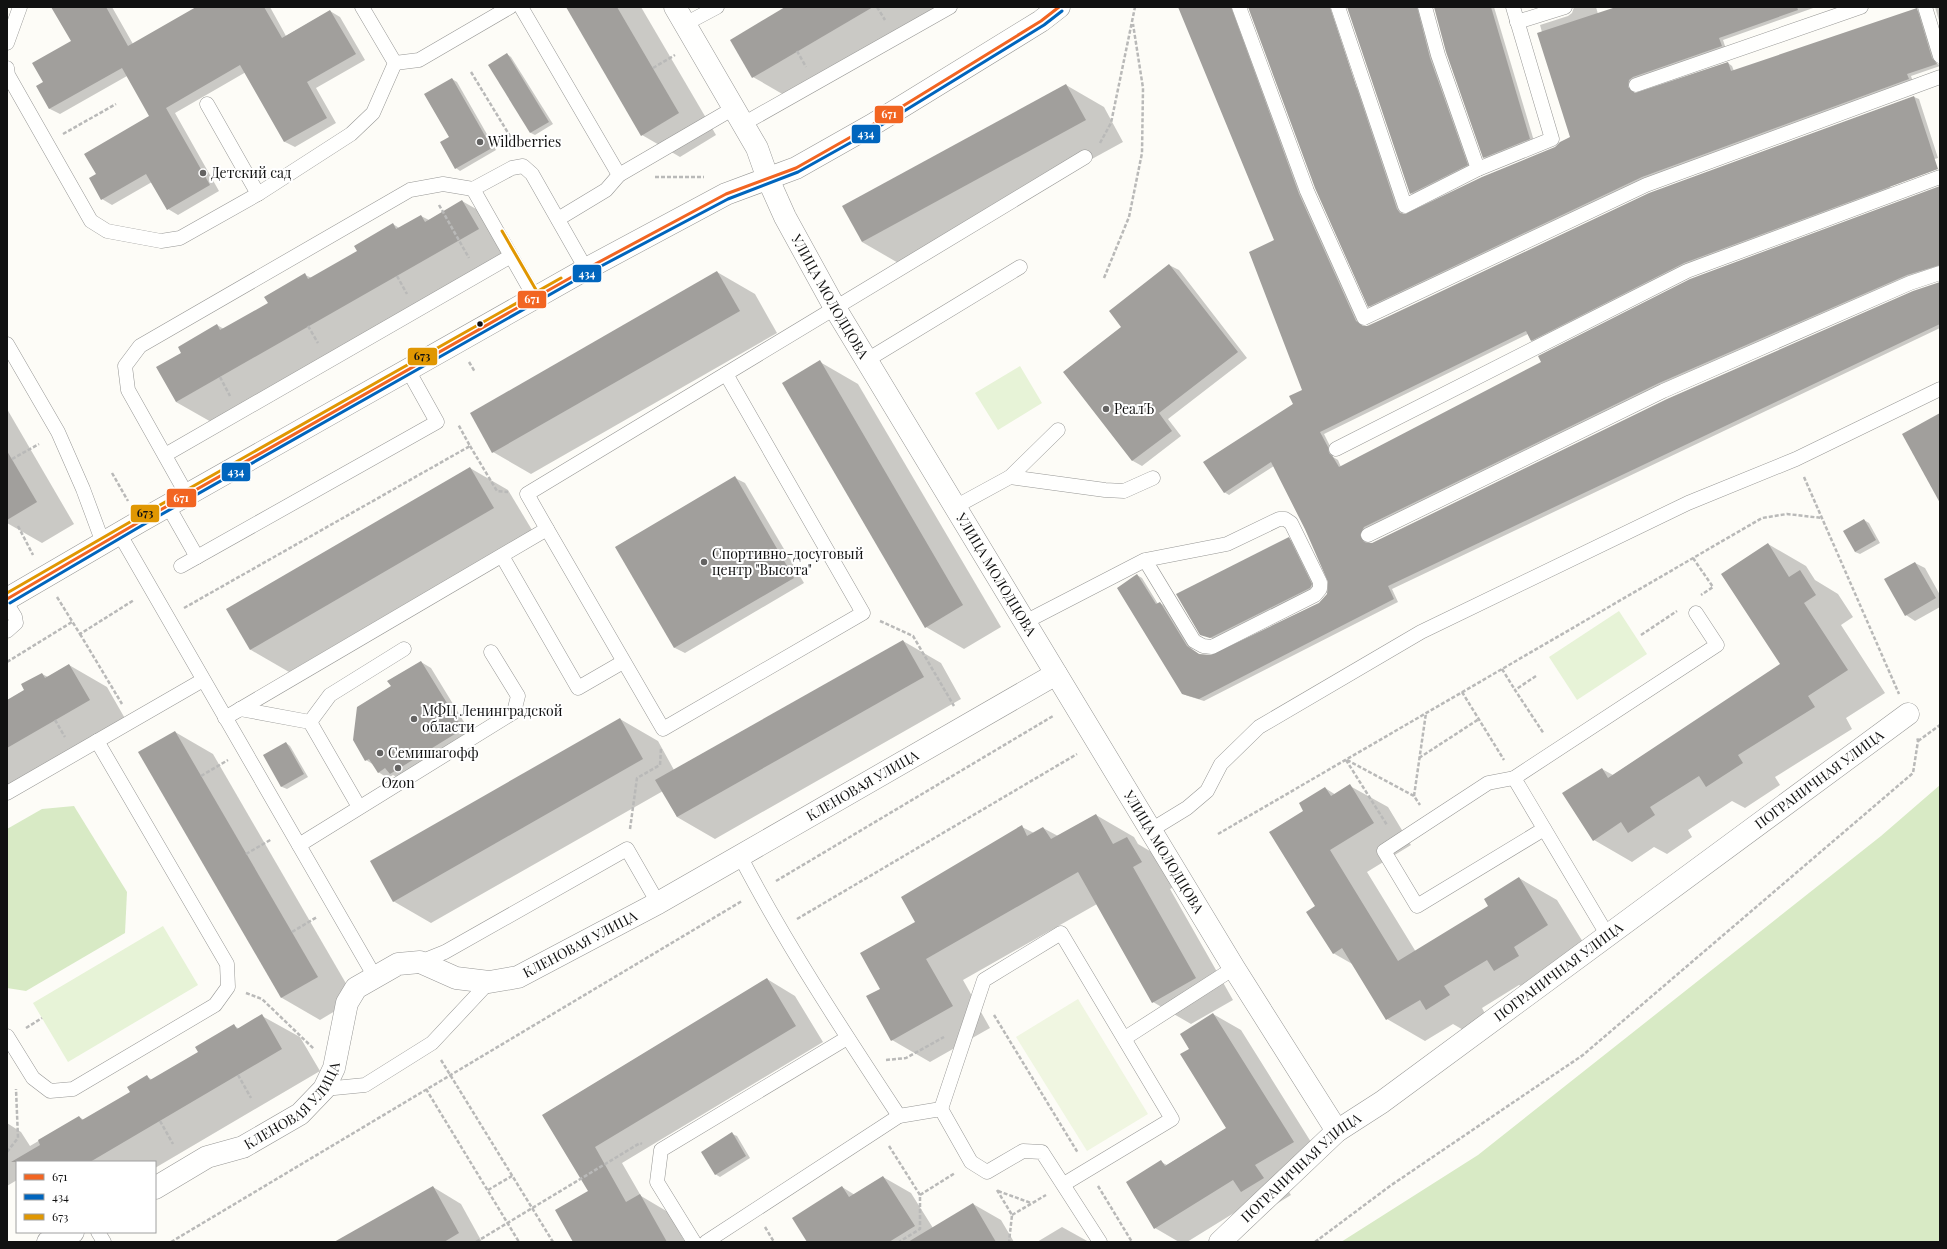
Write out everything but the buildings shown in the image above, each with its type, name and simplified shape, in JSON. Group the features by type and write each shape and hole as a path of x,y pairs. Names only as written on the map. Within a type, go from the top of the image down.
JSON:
{"street":[{"path":"7,599 187,494 586,269 726,194 796,168 872,125 1041,21 1059,7"},
{"name":"УЛИЦА МОЛОДЦОВА","path":"680,16 757,148 768,179 785,217 835,308 1234,968 1337,1131"},
{"name":"КЛЕНОВАЯ УЛИЦА","path":"156,1187 207,1157 243,1147 300,1114 324,1089 334,1068 347,1003 356,988 375,977 398,964 420,962 456,978 489,982 518,977 658,903 1056,674"},
{"name":"ПОГРАНИЧНАЯ УЛИЦА","path":"1220,1242 1337,1131 1382,1102 1908,714"},
{"path":"48,1242 70,1233"}],"lane":[{"path":"7,43 20,7"},
{"path":"362,7 395,63"},
{"path":"395,63 419,60 510,7"},
{"path":"521,7 619,175"},
{"path":"680,16 717,7"},
{"path":"558,218 606,190 619,175 739,116 950,7"},
{"path":"1239,7 1307,191 1364,318 1646,185 1940,77"},
{"path":"1338,7 1405,206 1478,169 1552,139 1513,7"},
{"path":"1425,7 1438,56 1478,169"},
{"path":"1517,22 1565,7"},
{"path":"1636,85 1861,7"},
{"path":"1925,7 1940,56"},
{"path":"7,68 8,75 91,221 107,231 162,241 180,238 258,194 350,134 373,112 395,63"},
{"path":"206,104 258,194"},
{"path":"726,374 863,613 663,729 527,494 1085,157"},
{"path":"187,494 128,390 126,366 140,346 410,190 443,184 473,189 512,168 524,166 532,174 586,269"},
{"path":"1336,449 1687,271 1940,177"},
{"path":"473,189 535,298"},
{"path":"165,455 511,256"},
{"path":"867,360 1020,267"},
{"path":"1368,535 1663,391 1910,284 1940,273"},
{"path":"7,344 58,432 83,489 111,538 203,680 375,977"},
{"path":"181,566 437,422 408,370"},
{"path":"1150,830 1188,808 1207,790 1221,764 1259,727 1420,632 1688,503 1796,459 1940,389"},
{"path":"955,507 1010,477 1058,430"},
{"path":"1010,477 1105,490 1124,491 1153,478"},
{"path":"168,506 197,557"},
{"path":"1025,622 1145,560 1227,544 1279,519 1286,519 1291,523 1320,582 1320,589 1315,595 1212,647 1203,646 1194,641 1145,560"},
{"path":"225,718 547,529"},
{"path":"502,556 578,688 623,662"},
{"path":"7,604 15,618 16,623 7,631"},
{"path":"1544,829 1417,906 1384,851 1488,783 1514,778 1717,645 1696,613"},
{"path":"310,722 330,695 404,649"},
{"path":"299,845 514,712 518,696 491,652"},
{"path":"7,793 203,680"},
{"path":"240,709 310,722 359,807"},
{"path":"7,1036 11,1051 33,1078 50,1090 73,1089 215,1005 228,987 227,964 97,741"},
{"path":"1514,778 1608,936"},
{"path":"420,962 445,952 627,849 658,903"},
{"path":"740,856 758,891 847,1038 899,1116"},
{"path":"1064,1184 1172,1119 1061,933 984,980 941,1109 971,1162 987,1172 1023,1151 1042,1152 1100,1242"},
{"path":"1125,1038 1234,968"},
{"path":"324,1089 365,1085 432,1043 489,982"},
{"path":"694,1242 657,1182 661,1150 847,1038"},
{"path":"706,1242 899,1116 941,1109"},
{"path":"99,1233 104,1242"}],"path":[{"path":"1085,157 1100,143 1111,123 1133,24 1135,7"},
{"path":"1104,278 1129,217 1142,154 1143,88 1133,24"},
{"path":"653,68 681,52"},
{"path":"471,72 515,144 524,166"},
{"path":"47,144 116,104"},
{"path":"619,175 647,178 710,177"},
{"path":"428,187 479,274"},
{"path":"397,276 404,289"},
{"path":"308,326 316,340"},
{"path":"220,377 227,390"},
{"path":"455,419 497,491 527,494"},
{"path":"12,459 39,444"},
{"path":"183,609 470,446"},
{"path":"1315,1242 1390,1186 1583,1055 1913,773 1918,741 1908,714 1796,459"},
{"path":"112,473 132,508"},
{"path":"1218,834 1762,518 1787,514 1822,518"},
{"path":"18,526 36,561"},
{"path":"1693,558 1713,588"},
{"path":"53,590 133,720"},
{"path":"80,634 136,599"},
{"path":"863,613 913,636 965,726"},
{"path":"7,662 72,622"},
{"path":"1502,669 1554,751"},
{"path":"1515,690 1536,676"},
{"path":"1462,692 1498,748 1514,778"},
{"path":"171,1242 1074,703"},
{"path":"1346,759 1414,796 1426,713"},
{"path":"1419,758 1479,719"},
{"path":"55,720 63,734"},
{"path":"1918,741 1940,725"},
{"path":"627,849 637,778 660,765 663,729"},
{"path":"781,928 1097,742"},
{"path":"201,776 244,750"},
{"path":"1346,759 1397,842"},
{"path":"246,854 289,829"},
{"path":"292,932 335,907"},
{"path":"228,987 262,999 316,1052"},
{"path":"980,993 1132,1242"},
{"path":"857,1053 879,1060 906,1058 970,1022"},
{"path":"238,1075 251,1098"},
{"path":"451,1075 552,1242"},
{"path":"7,1152 18,1138 16,1086"},
{"path":"426,1090 519,1242"},
{"path":"160,1121 173,1144"},
{"path":"878,1129 920,1195 920,1229 899,1242"},
{"path":"476,1242 640,1144 661,1150"},
{"path":"920,1195 971,1162"},
{"path":"987,1172 1012,1215 1009,1242"},
{"path":"488,1190 512,1176"},
{"path":"1012,1215 1064,1184"},
{"path":"997,1191 1031,1203"}],"green space":[{"path":"1020,366 1042,403 998,430 975,393"},
{"path":"1619,611 1647,654 1577,700 1549,657"},
{"path":"1940,785 1940,1242 1341,1242 1478,1155 1881,836"},
{"path":"74,806 127,892 125,933 26,991 7,988 7,829 42,809"},
{"path":"163,926 198,985 68,1062 33,1003"},
{"path":"1078,999 1148,1114 1087,1151 1016,1037"}],"transit line":[{"name":"671","path":"7,599 139,522 586,269 726,194 796,168 872,125 1041,21 1059,7"},
{"name":"434","path":"10,603 141,526 588,273 728,199 798,172 875,129 1044,25 1062,11"},
{"name":"673","path":"502,231 539,295"},
{"name":"673","path":"7,593 561,278"}],"place":[{"name":"Wildberries","path":"480,142"},
{"name":"Детский сад","path":"203,173"},
{"name":"РеалЪ","path":"1106,409"},
{"name":"Спортивно-досуговый центр \"Высота\"","path":"704,562"},
{"name":"МФЦ Ленинградской области","path":"414,719"},
{"name":"Семишагофф","path":"380,753"},
{"name":"Ozon","path":"398,768"}]}
